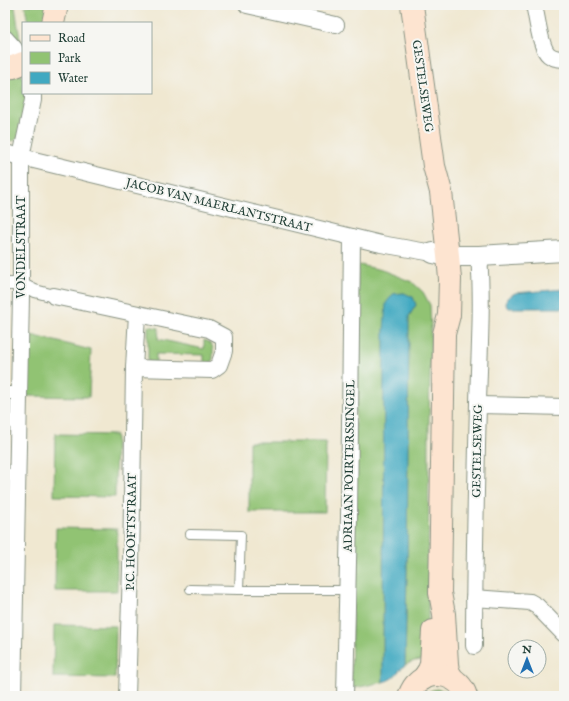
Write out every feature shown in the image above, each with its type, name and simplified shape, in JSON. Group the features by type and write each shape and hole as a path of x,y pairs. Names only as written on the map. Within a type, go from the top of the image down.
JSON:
{"main road":[{"path":"53,22 57,5"},
{"name":"GESTELSEWEG","path":"412,5 434,166 441,192 441,254 450,280 449,315 444,334 440,593 444,614 446,664 448,671 463,691"},
{"name":"GESTELSEWEG","path":"411,690 429,670 431,664 435,614 440,593"},
{"path":"411,690 428,676 435,674 447,676 463,691"}],"street":[{"path":"247,5 336,25"},
{"path":"534,5 542,45 548,54 559,59 564,59"},
{"path":"5,38 14,48 18,65"},
{"name":"VONDELSTRAAT","path":"13,696 9,650 13,284 21,157 33,94"},
{"name":"JACOB VAN MAERLANTSTRAAT","path":"5,153 381,244 441,254"},
{"name":"ADRIAAN POIRTERSSINGEL","path":"345,696 352,237"},
{"path":"441,254 479,256 564,251"},
{"name":"GESTELSEWEG","path":"474,646 481,282 479,256"},
{"path":"13,284 54,296 209,329 224,337 224,351 219,365 212,370 134,368"},
{"name":"P.C. HOOFTSTRAAT","path":"126,696 131,568 134,368 137,314"},
{"path":"478,406 564,407"},
{"path":"474,598 530,602 537,606 564,634"}],"lane":[{"path":"190,534 241,535 239,590"},
{"path":"190,589 347,590"}],"green space":[{"path":"5,5 15,7 21,46 5,30"},
{"path":"52,5 46,22 28,22 25,6"},
{"path":"19,72 22,76 22,94 28,94 19,136 14,141 5,139 5,74"},
{"path":"360,265 382,270 412,282 423,292 430,305 428,659 414,661 405,665 409,316 416,305 413,297 404,293 393,294 384,330 383,682 355,688 351,686 358,266"},
{"path":"148,326 159,328 158,339 204,349 204,340 210,343 213,347 213,359 210,364 204,364 204,355 156,354 156,364 148,363"},
{"path":"27,334 91,350 89,397 26,396"},
{"path":"55,434 116,435 115,497 54,496"},
{"path":"249,442 326,442 325,512 249,512"},
{"path":"56,528 117,529 117,591 55,591"},
{"path":"54,625 116,626 115,678 53,677"},
{"path":"436,689 445,691 450,696 425,696 430,691"}],"water":[{"path":"564,289 564,308 509,308 506,305 507,298 515,293"},
{"path":"404,293 413,297 416,305 409,316 405,665 393,677 383,682 384,330 386,303 393,294"}]}
